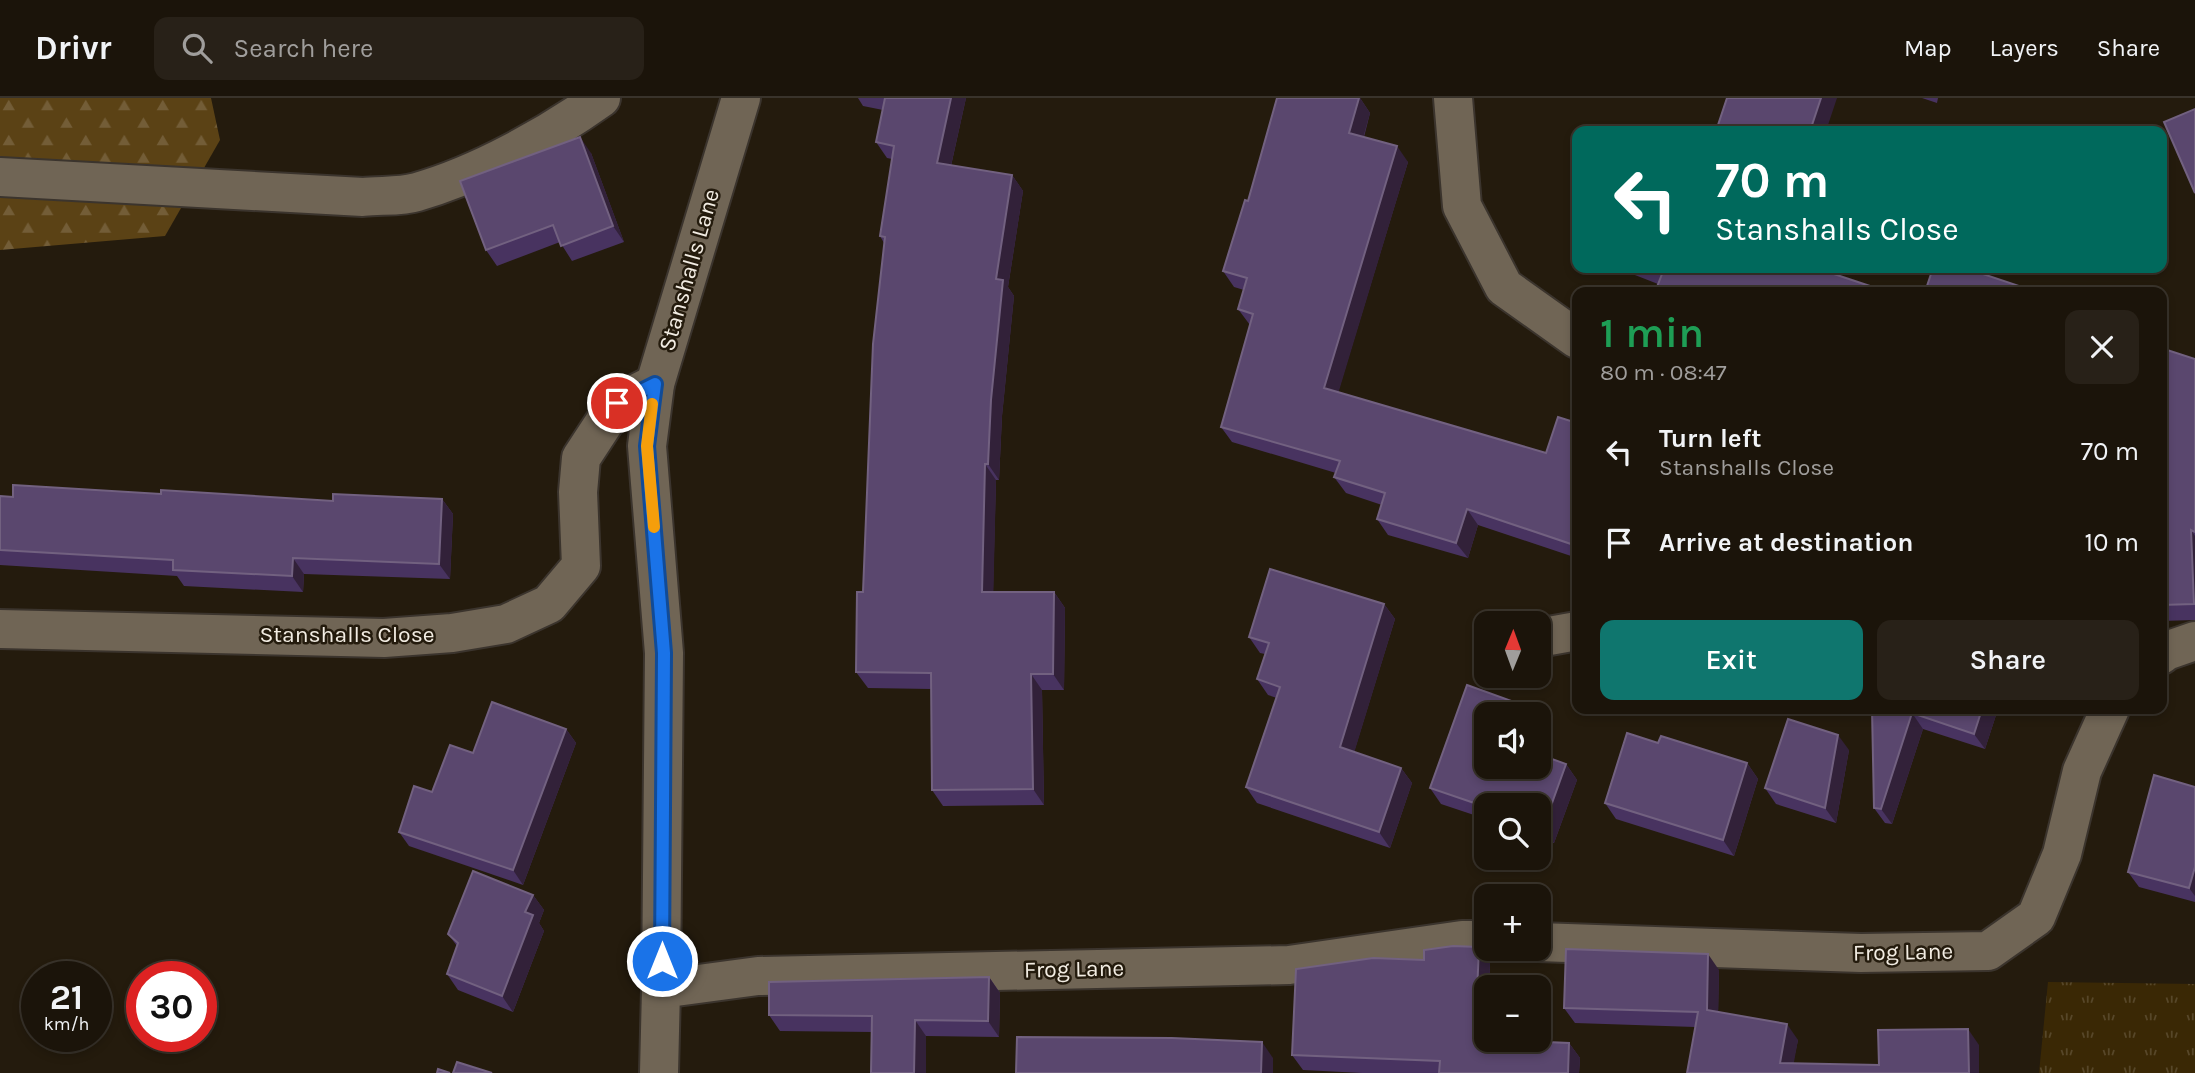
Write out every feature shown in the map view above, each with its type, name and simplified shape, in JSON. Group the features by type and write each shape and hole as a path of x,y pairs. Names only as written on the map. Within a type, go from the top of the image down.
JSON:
{"street":[{"path":"0,177 363,197 416,193 495,162 570,120 601,98"},
{"name":"Stanshalls Lane","path":"659,1073 664,653 647,446 655,384 741,98"},
{"path":"1453,98 1462,206 1504,287 1572,335"},
{"name":"Stanshalls Close","path":"0,629 384,638 452,633 506,624 549,604 581,566 578,492 581,458 617,403 655,384"},
{"path":"1551,636 1572,632"},
{"path":"2167,650 2195,641"},
{"name":"Frog Lane","path":"1551,942 1861,953 1988,951 2036,917 2062,854 2082,771 2108,714"},
{"name":"Frog Lane","path":"662,989 758,976 1289,965 1474,940"}],"green space":[{"path":"0,98 211,98 220,140 165,236 0,250"},
{"path":"2048,982 2195,984 2195,1073 2039,1073"}],"building":[{"path":"885,98 951,98 937,163 1012,175 996,279 1003,280 991,400 988,464 985,464 982,592 1054,592 1053,674 1031,674 1033,789 932,790 931,673 856,672 857,592 863,592 873,344 885,237 880,236 894,146 876,142"},
{"path":"1277,98 1359,98 1349,133 1397,146 1324,388 1546,453 1558,417 1572,421 1572,544 1467,509 1456,543 1377,519 1385,493 1334,477 1340,461 1221,427 1253,314 1238,309 1247,278 1223,271 1245,200 1248,201"},
{"path":"1727,98 1821,98 1812,126 1718,126"},
{"path":"2195,109 2195,193 2167,126 2164,122"},
{"path":"580,137 613,226 561,246 553,225 486,250 460,181"},
{"path":"1660,273 1831,273 1873,287 1657,287 1662,274"},
{"path":"1931,273 1980,273 2022,287 1927,287"},
{"path":"2167,350 2195,359 2195,532 2191,530 2194,604 2167,605"},
{"path":"13,485 161,494 161,490 333,501 333,494 442,499 439,564 293,558 292,576 173,570 173,560 0,550 0,496 13,497"},
{"path":"1270,569 1384,604 1340,747 1401,768 1379,832 1246,787 1280,687 1257,679 1269,643 1249,637"},
{"path":"1467,685 1514,702 1474,702 1474,779 1551,779 1551,759 1566,764 1551,806 1551,793 1474,793 1474,803 1430,788"},
{"path":"492,702 566,729 513,870 399,832 414,786 432,792 450,745 473,753"},
{"path":"1872,714 1912,714 1881,809 1874,808"},
{"path":"1915,714 1980,714 1974,734"},
{"path":"1788,719 1838,735 1825,808 1765,788"},
{"path":"1627,733 1658,743 1661,736 1747,763 1723,840 1605,803"},
{"path":"2154,775 2195,787 2195,867 2189,888 2128,872"},
{"path":"473,871 533,895 525,912 533,915 502,996 447,974 458,943 448,934"},
{"path":"1453,946 1474,947 1474,961 1478,961 1478,975 1474,975 1474,1052 1551,1052 1551,1042 1569,1043 1568,1073 1439,1073 1440,1061 1292,1055 1296,969 1373,958 1424,960 1424,950"},
{"path":"1566,949 1708,954 1707,1010 1787,1024 1780,1063 1879,1065 1878,1030 1968,1029 1969,1073 1687,1073 1698,1012 1564,1008"},
{"path":"989,977 988,1021 915,1020 914,1073 871,1073 872,1016 769,1015 769,982"},
{"path":"1017,1037 1172,1038 1262,1042 1261,1073 1016,1073"},
{"path":"457,1062 492,1073 453,1073"}],"slow traffic":[{"path":"652,404 647,446 654,527"}],"route":[{"path":"617,403 655,384 647,446 664,653 662,961"}]}
